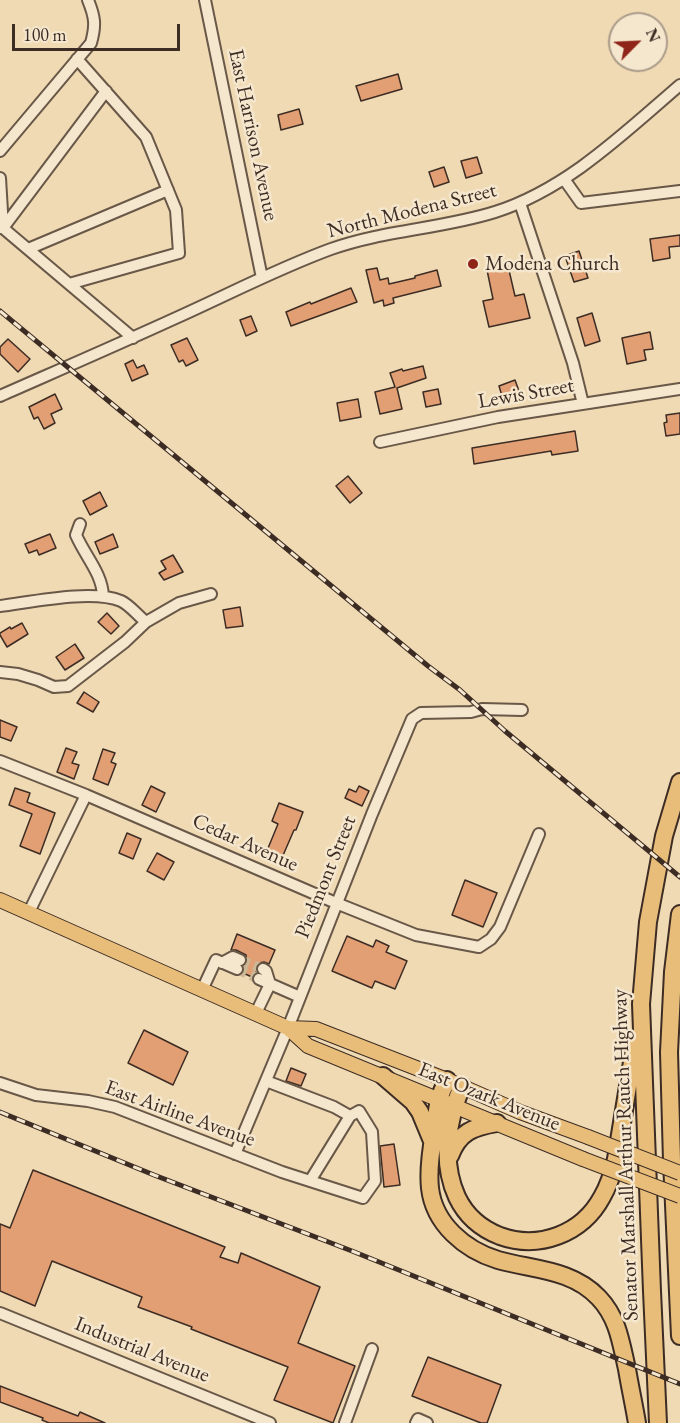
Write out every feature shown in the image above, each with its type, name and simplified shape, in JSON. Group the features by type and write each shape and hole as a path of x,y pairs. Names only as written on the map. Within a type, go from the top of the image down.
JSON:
{"highway":[{"name":"Senator Marshall Arthur Rauch Highway","path":"658,1423 641,1004 648,922 664,836 680,782"},
{"path":"680,914 673,972 669,1052 680,1336"},
{"path":"446,1103 448,1163 451,1181 466,1212 492,1233 510,1239 527,1242 563,1235 591,1213 602,1198 613,1172 641,1004"},
{"path":"383,1076 413,1102 420,1112 432,1142"},
{"path":"454,1083 432,1142 430,1187 433,1202 440,1217 462,1243 479,1253 572,1278 599,1298 610,1311 619,1330 637,1423"},
{"path":"448,1163 454,1144 467,1131 479,1125 497,1123"},
{"path":"676,1229 680,1206"}],"main road":[{"name":"East Ozark Avenue","path":"0,900 288,1028 308,1046 583,1159 680,1196"},
{"name":"East Ozark Avenue","path":"288,1028 316,1029 454,1083 520,1112 680,1173"}],"street":[{"path":"0,151 91,43 95,28 94,15 88,0"},
{"name":"East Harrison Avenue","path":"205,0 262,278"},
{"path":"69,284 179,253 176,210 146,137 77,59"},
{"name":"North Modena Street","path":"0,396 262,278 323,253 364,239 464,221 520,203 564,179 609,146 680,85"},
{"path":"2,228 106,91"},
{"path":"0,178 2,228 132,338"},
{"path":"564,179 581,202 680,191"},
{"path":"28,249 168,190"},
{"path":"520,203 573,363 583,404"},
{"name":"Lewis Street","path":"380,442 498,417 680,389"},
{"path":"80,524 76,535 97,572 103,596"},
{"path":"0,672 18,674 54,687 68,686 125,642 146,622 179,603 211,594"},
{"path":"0,606 81,596 103,596 123,602 146,622"},
{"name":"Piedmont Street","path":"235,1154 412,719 421,713 471,712 482,709 522,710"},
{"name":"Cedar Avenue","path":"0,761 86,795 416,935 479,947 491,939 500,927 539,834"},
{"path":"29,912 86,795"},
{"path":"202,990 216,960 239,965"},
{"path":"261,974 270,984 300,997"},
{"path":"256,1013 270,984"},
{"path":"266,1081 350,1116 310,1181"},
{"name":"East Airline Avenue","path":"0,1083 36,1095 88,1101 115,1107 235,1154 363,1198 375,1181 372,1132 359,1111 350,1116"},
{"name":"Industrial Avenue","path":"0,1313 270,1423"},
{"path":"345,1423 372,1348"},
{"path":"416,1423 418,1419 427,1423"}],"building":[{"path":"398,74 402,89 361,101 356,86"},
{"path":"299,109 303,124 281,130 278,115"},
{"path":"477,157 482,173 466,178 461,161"},
{"path":"444,167 449,182 434,187 429,172"},
{"path":"680,235 680,246 669,247 670,258 653,261 650,239"},
{"path":"579,251 588,278 574,282 565,256"},
{"path":"508,266 515,296 524,294 530,318 489,327 483,301 493,299 487,270"},
{"path":"377,268 380,280 388,278 389,284 437,270 441,286 393,298 394,303 384,306 383,300 374,303 366,270"},
{"path":"351,288 357,302 291,326 286,312"},
{"path":"592,313 600,341 585,346 577,318"},
{"path":"251,316 257,331 246,336 240,320"},
{"path":"650,332 653,349 644,350 646,360 627,364 622,338"},
{"path":"187,338 198,360 186,366 183,360 179,362 171,345"},
{"path":"8,339 30,359 18,372 0,354 0,347"},
{"path":"133,360 137,368 144,365 148,374 132,381 125,364"},
{"path":"423,366 426,378 397,388 402,409 380,414 375,392 395,387 390,373"},
{"path":"515,380 519,391 502,396 499,386"},
{"path":"438,389 441,404 426,407 423,392"},
{"path":"55,394 62,409 51,414 55,423 44,429 38,417 34,419 29,407"},
{"path":"358,399 361,417 340,421 337,403"},
{"path":"680,413 680,434 666,436 664,423 667,422 666,415"},
{"path":"575,431 578,451 552,455 551,451 474,464 472,448"},
{"path":"348,476 362,493 350,503 336,486"},
{"path":"100,492 107,506 90,515 83,501"},
{"path":"50,534 56,548 39,555 37,550 29,553 25,544"},
{"path":"113,534 118,547 100,554 95,542"},
{"path":"173,555 183,572 164,580 159,573 166,569 161,561"},
{"path":"240,607 243,626 226,628 223,610"},
{"path":"107,613 119,626 111,634 98,622"},
{"path":"22,623 28,634 7,647 0,633"},
{"path":"75,644 84,658 65,670 56,657"},
{"path":"84,692 99,702 93,712 77,703"},
{"path":"0,720 17,727 11,741 0,737"},
{"path":"66,748 77,752 72,763 79,765 74,779 57,772"},
{"path":"103,749 115,753 111,762 116,764 108,785 93,779"},
{"path":"151,786 165,793 156,812 142,805"},
{"path":"359,786 369,791 362,806 345,798 349,789 356,792"},
{"path":"15,788 30,793 27,802 55,813 40,854 20,846 32,814 9,805"},
{"path":"279,803 303,812 281,860 266,853 278,824 272,821"},
{"path":"127,833 141,839 133,859 119,853"},
{"path":"157,853 174,862 164,880 147,871"},
{"path":"465,880 497,893 483,927 452,915"},
{"path":"237,934 275,950 269,964 259,963 252,977 243,973 247,962 246,955 231,950"},
{"path":"347,936 373,947 376,940 389,946 386,952 407,961 395,989 375,981 372,988 332,971"},
{"path":"144,1030 188,1052 173,1085 128,1063"},
{"path":"291,1068 306,1074 301,1086 286,1081"},
{"path":"394,1144 400,1185 384,1187 380,1146"},
{"path":"33,1170 225,1247 220,1257 238,1263 241,1253 320,1287 298,1343 355,1366 333,1423 274,1400 288,1367 138,1307 142,1297 52,1261 35,1306 0,1291 0,1224 10,1228"},
{"path":"428,1357 501,1385 487,1423 481,1423 412,1396"},
{"path":"0,1386 78,1416 80,1412 105,1423 49,1423 42,1420 43,1418 0,1402"}],"tunnel":[{"path":"240,960 263,969"},
{"path":"237,969 259,979"}],"railway":[{"path":"0,311 428,666 460,690 505,731 680,877"},
{"path":"0,1112 680,1384"}],"place":[{"name":"Modena Church","path":"473,264"}]}
